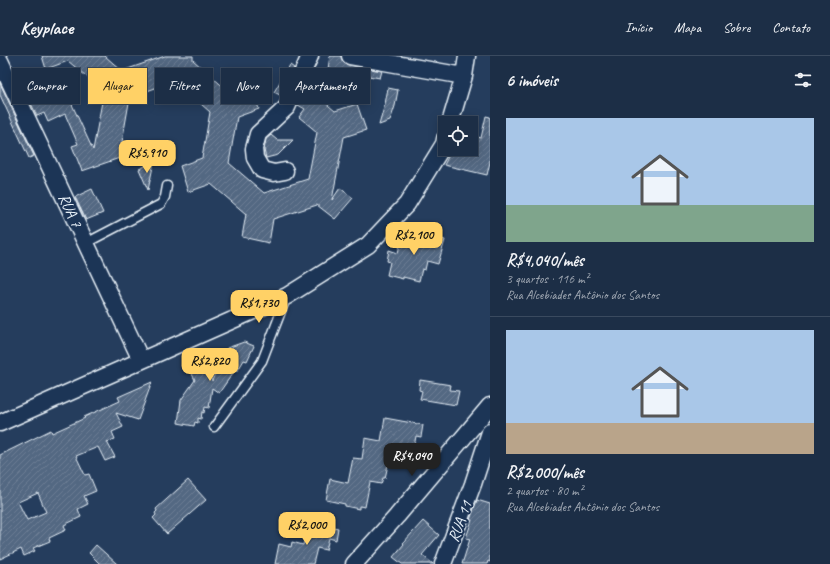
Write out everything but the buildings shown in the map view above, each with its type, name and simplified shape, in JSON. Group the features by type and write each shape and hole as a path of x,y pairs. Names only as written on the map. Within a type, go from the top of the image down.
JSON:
{"street":[{"path":"285,171 274,173 262,170 255,158 254,149 258,134 287,107 310,56"},
{"path":"350,56 464,76"},
{"path":"452,116 464,76 467,56"},
{"name":"RUA 7","path":"0,61 141,360"},
{"path":"0,423 287,296 368,244 407,204 438,154"},
{"path":"354,564 397,516 490,406"},
{"name":"RUA 11","path":"443,564 473,484 490,432"}],"lane":[{"path":"86,243 161,204 168,186"},
{"path":"214,427 262,360 287,296"}]}
